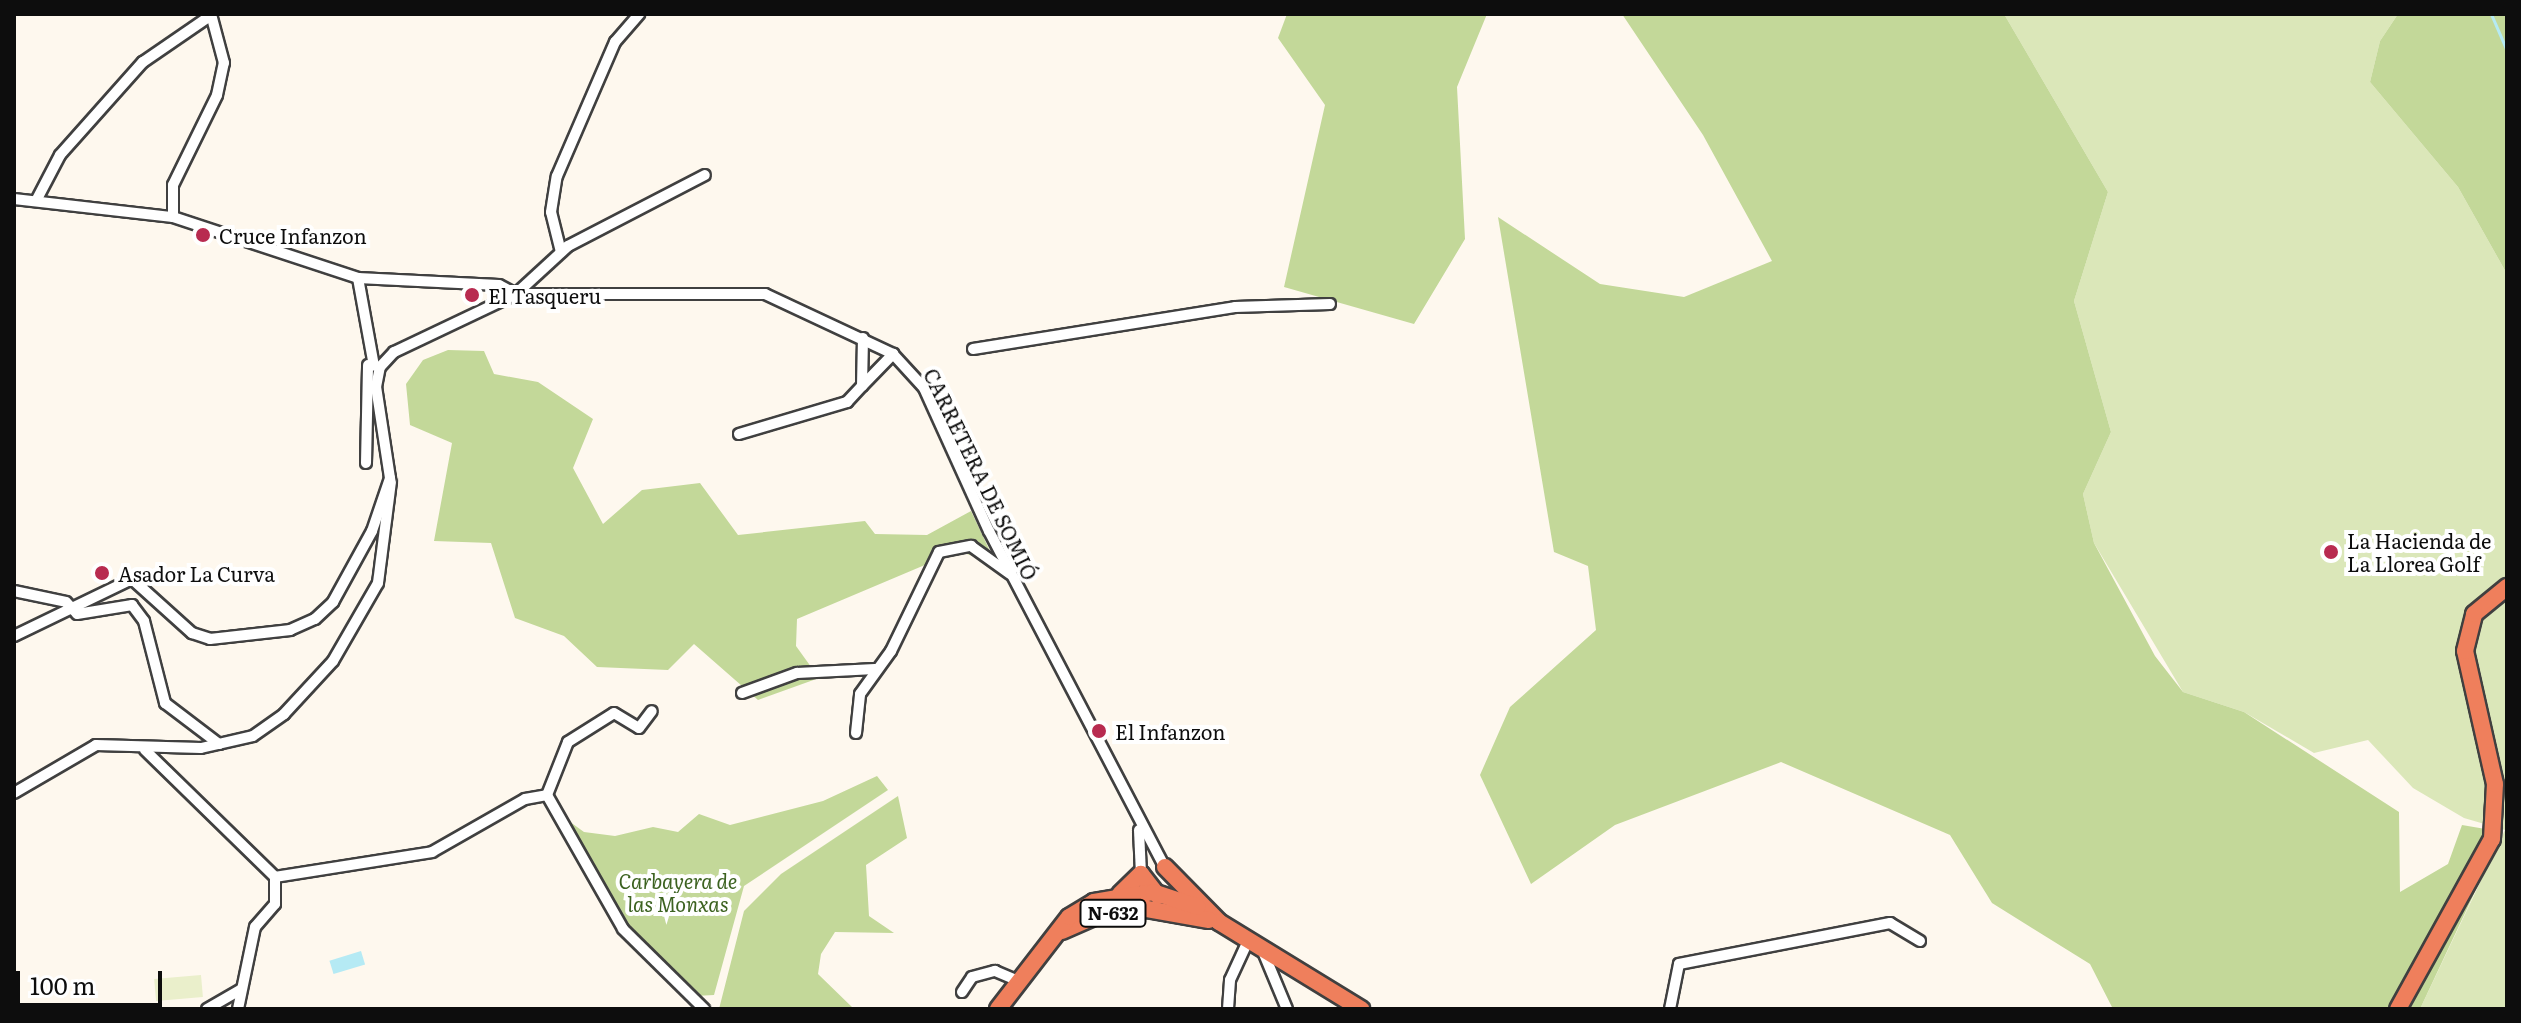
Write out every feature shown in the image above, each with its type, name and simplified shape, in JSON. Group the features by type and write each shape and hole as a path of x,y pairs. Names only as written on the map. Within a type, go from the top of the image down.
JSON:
{"highway":[{"path":"2398,1009 2492,839 2495,784 2465,651 2474,614 2507,587"},
{"path":"1101,914 1153,892 1165,867 1198,907"},
{"path":"1118,895 1141,874 1153,892 1173,911"},
{"name":"N-632","path":"998,1009 1056,934 1080,909 1118,895 1153,892 1198,907 1361,1009"},
{"name":"N-632","path":"1056,934 1101,914 1173,911 1219,922"}],"street":[{"path":"561,252 551,212 557,176 615,42 639,14"},
{"path":"36,201 60,155 143,62 210,15 224,63 217,95 173,185 173,217"},
{"path":"14,199 173,217 358,278 499,285 516,294 561,252 705,175"},
{"path":"14,793 96,745 145,750 219,744 253,736 333,661 378,583 390,478 358,278"},
{"name":"CARRETERA DE SOMIÓ","path":"374,366 404,345 516,294 706,288 765,294 893,354 924,388 1010,574 1138,824 1165,867"},
{"path":"973,349 1235,307 1330,304"},
{"path":"862,386 863,338"},
{"path":"739,434 746,426 840,407 893,354"},
{"path":"366,463 374,366"},
{"path":"14,636 132,579 192,633 228,640 290,630 333,602 390,478"},
{"path":"856,733 855,709 875,669 891,651 939,552 971,546 1010,574"},
{"path":"14,591 74,609 132,605 144,621 165,703 219,744"},
{"path":"742,693 797,673 875,669"},
{"path":"547,795 568,742 614,713 639,728 652,711"},
{"path":"145,750 275,877 275,904 255,927 238,1009"},
{"path":"275,877 432,852 525,799 547,795"},
{"path":"547,795 623,929 704,1009"},
{"path":"1138,824 1141,874"},
{"path":"1670,1009 1679,964 1890,923 1920,941"},
{"path":"1228,1009 1230,980 1255,945 1287,1009"},
{"path":"962,992 972,977 995,971 1018,981"},
{"path":"207,1009 241,989"}],"green space":[{"path":"1287,14 1487,14 1457,87 1465,239 1414,324 1284,287 1325,105 1278,38"},
{"path":"1622,14 2004,14 2108,192 2074,301 2111,432 2083,494 2094,543 2155,656 2183,692 2244,712 2399,812 2400,892 2448,864 2462,825 2503,832 2420,1009 2113,1009 2090,964 1992,903 1950,835 1781,762 1615,825 1531,884 1480,775 1510,707 1596,630 1588,566 1554,552 1498,217 1600,284 1684,297 1772,261 1703,135"},
{"path":"2004,14 2398,14 2380,41 2370,82 2458,187 2507,274 2507,1009 2420,1009 2505,830 2464,818 2413,788 2368,740 2314,753 2244,712 2183,692 2094,543 2083,494 2111,432 2074,301 2108,192"},
{"path":"2398,14 2507,14 2507,274 2458,187 2370,82 2380,41"},
{"path":"448,350 484,351 494,374 538,382 593,419 573,468 603,524 642,490 700,483 738,535 865,521 875,534 927,535 971,511 996,564 958,551 797,619 796,646 819,678 758,700 694,644 668,670 597,667 564,636 515,618 491,543 434,541 452,443 410,425 406,384 423,360"},
{"name":"Carbayera de las Monxas","path":"877,776 888,790 744,886 714,995 695,996 625,926 566,819 584,832 615,836 653,827 678,832 699,814 730,825 823,801"},
{"path":"898,796 907,838 866,865 869,916 894,933 835,932 821,954 818,974 854,1009 719,1009 744,911 781,874"},
{"path":"201,975 203,997 156,1001 154,979"}],"water":[{"path":"361,951 365,964 334,974 329,961"}],"waterway":[{"path":"2491,14 2507,51"}],"place":[{"name":"Cruce Infanzon","path":"203,235"},
{"name":"El Tasqueru","path":"472,295"},
{"name":"La Hacienda de La Llorea Golf","path":"2331,552"},
{"name":"Asador La Curva","path":"102,573"},
{"name":"El Infanzon","path":"1099,731"}]}
